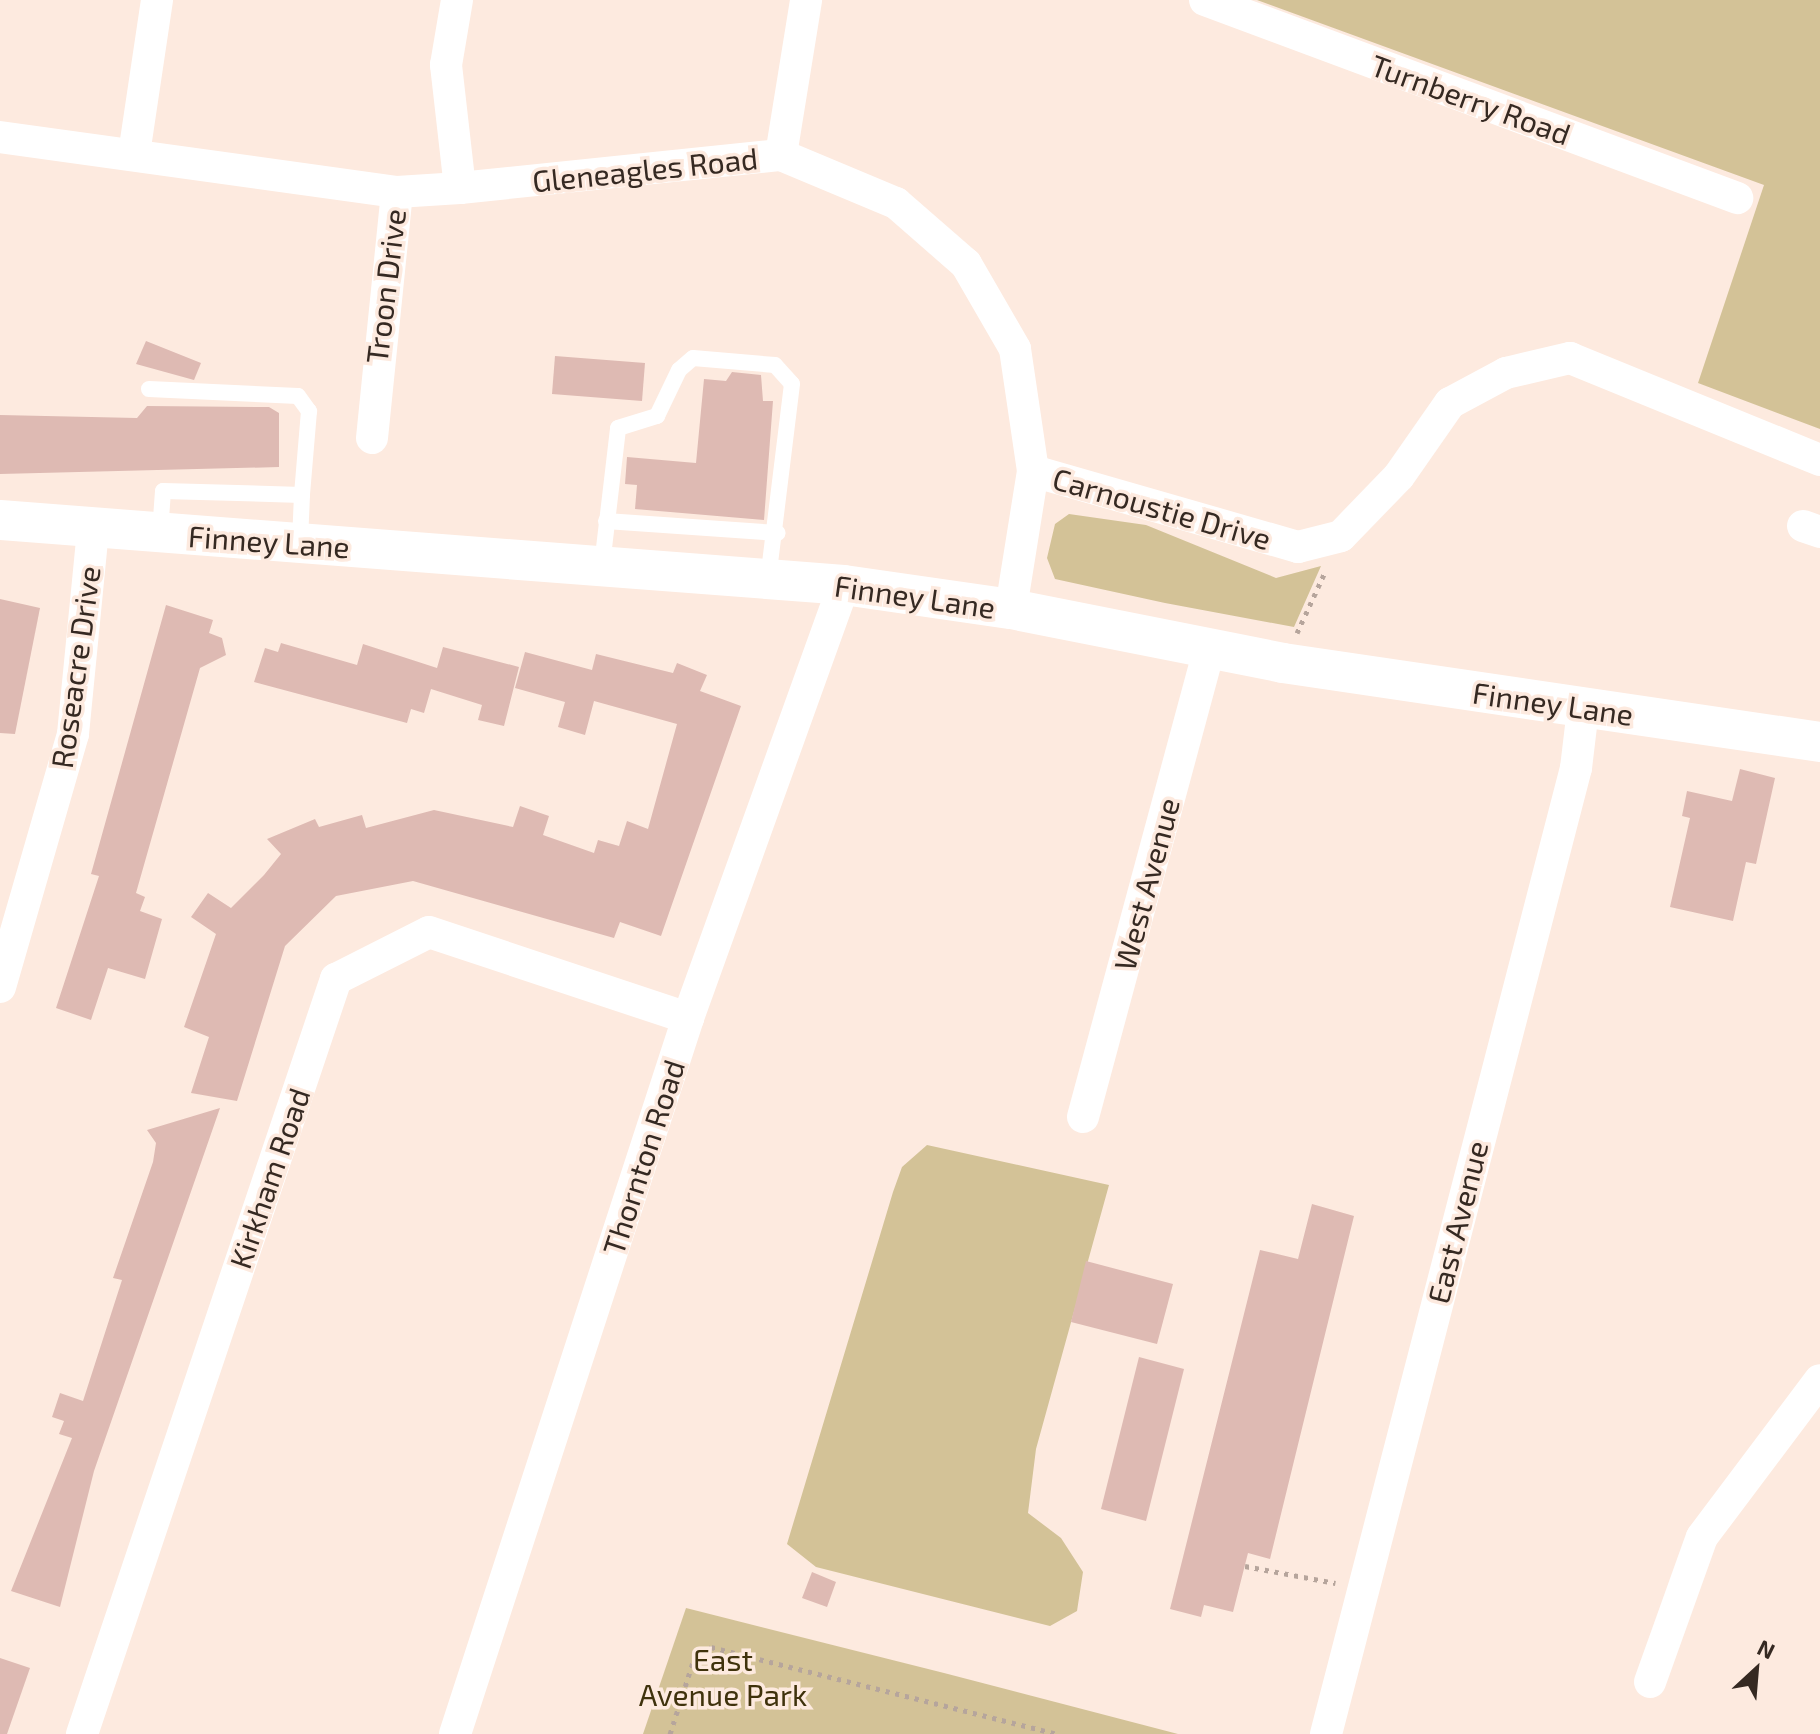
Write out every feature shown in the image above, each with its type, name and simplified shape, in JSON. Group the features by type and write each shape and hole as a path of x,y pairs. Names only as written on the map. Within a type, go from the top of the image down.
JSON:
{"street":[{"path":"134,154 157,0"},
{"path":"457,0 446,65 460,188"},
{"path":"781,155 806,0"},
{"name":"Turnberry Road","path":"1205,0 1737,198"},
{"name":"Gleneagles Road","path":"0,137 397,192 781,155 896,203 966,264 1015,349 1033,471 1011,609"},
{"name":"Troon Drive","path":"372,438 360,379 397,192"},
{"path":"1341,536 1399,476 1450,403 1506,373 1570,358 1820,460"},
{"name":"Carnoustie Drive","path":"1033,471 1298,547 1341,536"},
{"name":"Finney Lane","path":"0,520 93,530 300,541 844,585 1011,609 1209,651 1283,663 1820,742"},
{"name":"Roseacre Drive","path":"0,987 73,734 93,530"},
{"name":"Thornton Road","path":"455,1734 688,1018 844,585"},
{"name":"West Avenue","path":"1083,1117 1209,651"},
{"name":"East Avenue","path":"1326,1734 1576,768 1583,709"},
{"name":"Kirkham Road","path":"82,1734 336,979 429,932 688,1018"},
{"path":"1650,1682 1702,1537 1820,1380"}],"lane":[{"path":"602,567 618,428 657,416 679,370 693,358 775,365 792,384 778,533 768,579"},
{"path":"149,389 306,402 300,541"},
{"path":"160,533 163,491 302,495"},
{"path":"606,521 778,533"}],"path":[{"path":"1283,663 1341,536"},
{"path":"1245,1566 1363,1590"},
{"path":"670,1734 694,1659 711,1647 1057,1734"}],"green space":[{"path":"1257,0 1820,0 1820,429 1698,383 1764,185"},
{"path":"1069,514 1146,525 1276,578 1321,566 1294,627 1165,603 1055,579 1047,558 1055,524"},
{"path":"927,1145 1109,1185 1036,1449 1028,1513 1061,1538 1083,1572 1077,1611 1050,1626 816,1567 787,1544 893,1192 902,1167"},
{"name":"East Avenue Park","path":"686,1608 944,1673 1178,1734 643,1734"}],"building":[{"path":"146,341 201,363 194,380 136,364"},
{"path":"555,356 645,363 642,401 552,394"},
{"path":"732,372 761,375 763,401 773,401 764,520 635,509 637,485 625,484 627,457 696,463 704,379 726,381"},
{"path":"147,406 269,407 279,413 279,467 0,474 0,415 137,418"},
{"path":"0,599 40,608 15,734 0,733"},
{"path":"166,605 213,620 209,633 222,638 226,655 200,668 136,893 145,897 140,911 162,919 145,979 108,968 91,1020 56,1008 99,876 91,874"},
{"path":"281,643 357,665 363,644 437,668 443,647 519,667 504,726 478,720 482,705 431,689 424,713 411,709 407,723 254,682 265,648 278,652"},
{"path":"525,652 592,670 596,654 673,673 677,663 707,675 700,691 741,706 661,936 620,922 614,938 413,881 336,896 285,946 237,1101 191,1093 209,1037 184,1027 216,934 191,917 208,893 231,908 264,875 281,854 267,839 315,819 319,827 362,815 366,828 434,810 513,827 520,806 549,816 543,835 594,853 598,840 619,846 627,821 648,829 677,724 594,701 585,735 558,727 565,702 515,688"},
{"path":"1740,769 1775,778 1756,864 1746,862 1733,921 1670,907 1690,818 1682,816 1687,791 1732,801"},
{"path":"220,1108 94,1471 60,1607 11,1591 72,1438 59,1434 64,1421 52,1417 60,1393 83,1401 122,1280 113,1278 153,1162 156,1143 147,1130"},
{"path":"1312,1204 1354,1216 1270,1559 1248,1553 1233,1612 1204,1605 1201,1617 1170,1609 1260,1250 1298,1259"},
{"path":"1086,1261 1173,1284 1157,1344 1071,1322"},
{"path":"1139,1357 1184,1369 1146,1521 1101,1509"},
{"path":"812,1572 836,1582 827,1607 802,1598"},
{"path":"0,1658 30,1668 7,1734 0,1734"}]}
